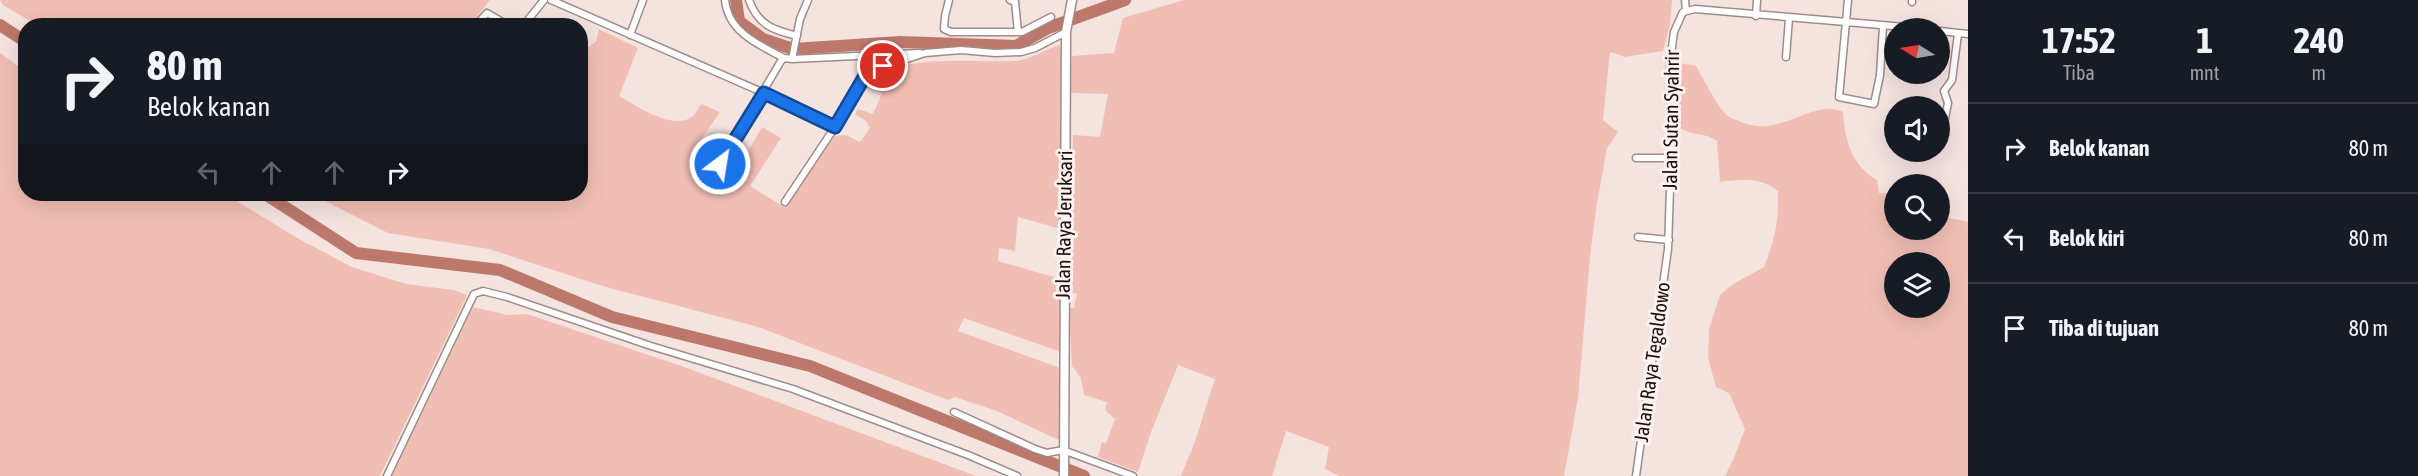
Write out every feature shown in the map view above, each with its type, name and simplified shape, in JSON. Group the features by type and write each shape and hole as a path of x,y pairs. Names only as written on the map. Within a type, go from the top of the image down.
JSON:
{"street":[{"path":"529,18 544,0"},
{"path":"551,0 559,1 835,127"},
{"path":"630,35 643,0"},
{"path":"725,0 726,9 737,29 754,42 784,58 961,50 995,53 1021,52 1035,48 1066,31"},
{"path":"748,0 753,11 766,26 796,37"},
{"path":"793,57 800,20 808,0"},
{"path":"949,0 945,16 946,31 1018,32 1032,28 1051,17"},
{"path":"1010,0 1015,2 1018,32"},
{"path":"1685,0 1695,10 1845,24 1883,26 1880,75 1874,104 1838,95 1845,24 1848,0"},
{"path":"1692,0 1695,10"},
{"path":"1756,16 1757,0"},
{"name":"Jalan Raya Jeruksari","path":"1064,476 1066,31 1070,4"},
{"name":"Jalan Sutan Syahrir","path":"1668,249 1672,47 1678,20 1683,12 1695,10"},
{"path":"482,18 487,13 495,18"},
{"path":"1786,57 1789,18"},
{"path":"1950,33 1968,34"},
{"path":"1946,96 1944,91 1952,80 1958,34"},
{"path":"785,202 868,72 925,53"},
{"path":"720,164 784,58"},
{"path":"1636,158 1671,158"},
{"path":"1638,237 1669,240"},
{"name":"Jalan Raya Tegaldowo","path":"1636,476 1668,249"},
{"path":"387,476 474,294 483,291 793,389 968,455 1017,476"},
{"path":"954,412 1047,453 1064,452 1134,476"}],"shaded area":[{"path":"0,0 490,0 475,18 25,18 3,5"},
{"path":"1184,0 1672,0 1670,25 1663,51 1625,57 1610,52 1603,120 1618,132 1607,148 1596,209 1578,398 1564,476 1339,476 1325,469 1329,447 1286,431 1272,476 1181,476 1215,379 1178,365 1151,432 1138,472 1098,457 1102,442 1106,443 1115,419 1105,410 1107,402 1084,395 1081,378 1072,366 1069,308 1074,308 1077,294 1071,292 1073,135 1100,137 1108,94 1069,93 1072,56 1114,53 1123,18"},
{"path":"599,29 638,48 619,96 645,111 676,121 693,116 701,104 720,112 702,138 696,159 714,170 724,169 731,159 743,160 762,127 781,138 750,186 784,207 835,136 846,135 860,142 870,128 866,121 855,114 858,109 873,114 882,93 865,87 876,76 892,68 912,64 1015,61 1059,45 1063,53 1061,229 1018,217 1015,251 999,248 998,261 1061,279 1061,352 964,318 958,331 1060,368 1061,441 997,411 955,397 948,400 758,327 599,285 489,249 388,233 325,201 588,201 588,47 596,42"},
{"path":"0,53 18,66 18,201 237,201 299,239 352,267 406,284 454,290 467,295 380,476 0,476"},
{"path":"1675,62 1696,66 1725,113 1730,118 1741,122 1756,126 1770,126 1819,110 1831,109 1843,112 1848,142 1855,159 1868,174 1877,180 1879,193 1884,193 1884,240 1950,240 1950,218 1968,222 1968,476 1725,476 1745,429 1729,393 1716,387 1708,358 1709,329 1720,295 1733,284 1764,267 1776,230 1778,191 1757,181 1720,182 1717,141 1681,129 1676,125"},
{"path":"473,307 507,315 527,314 690,369 976,476 392,476"}],"waterway":[{"path":"736,0 739,21 763,39 793,49 900,42 1016,46 1048,28 1125,0"},
{"path":"0,25 18,37"},
{"path":"276,201 356,253 500,270 612,317 810,366 1084,476"}],"route":[{"path":"720,164 764,93 835,127 866,74 872,69 883,66"}]}
